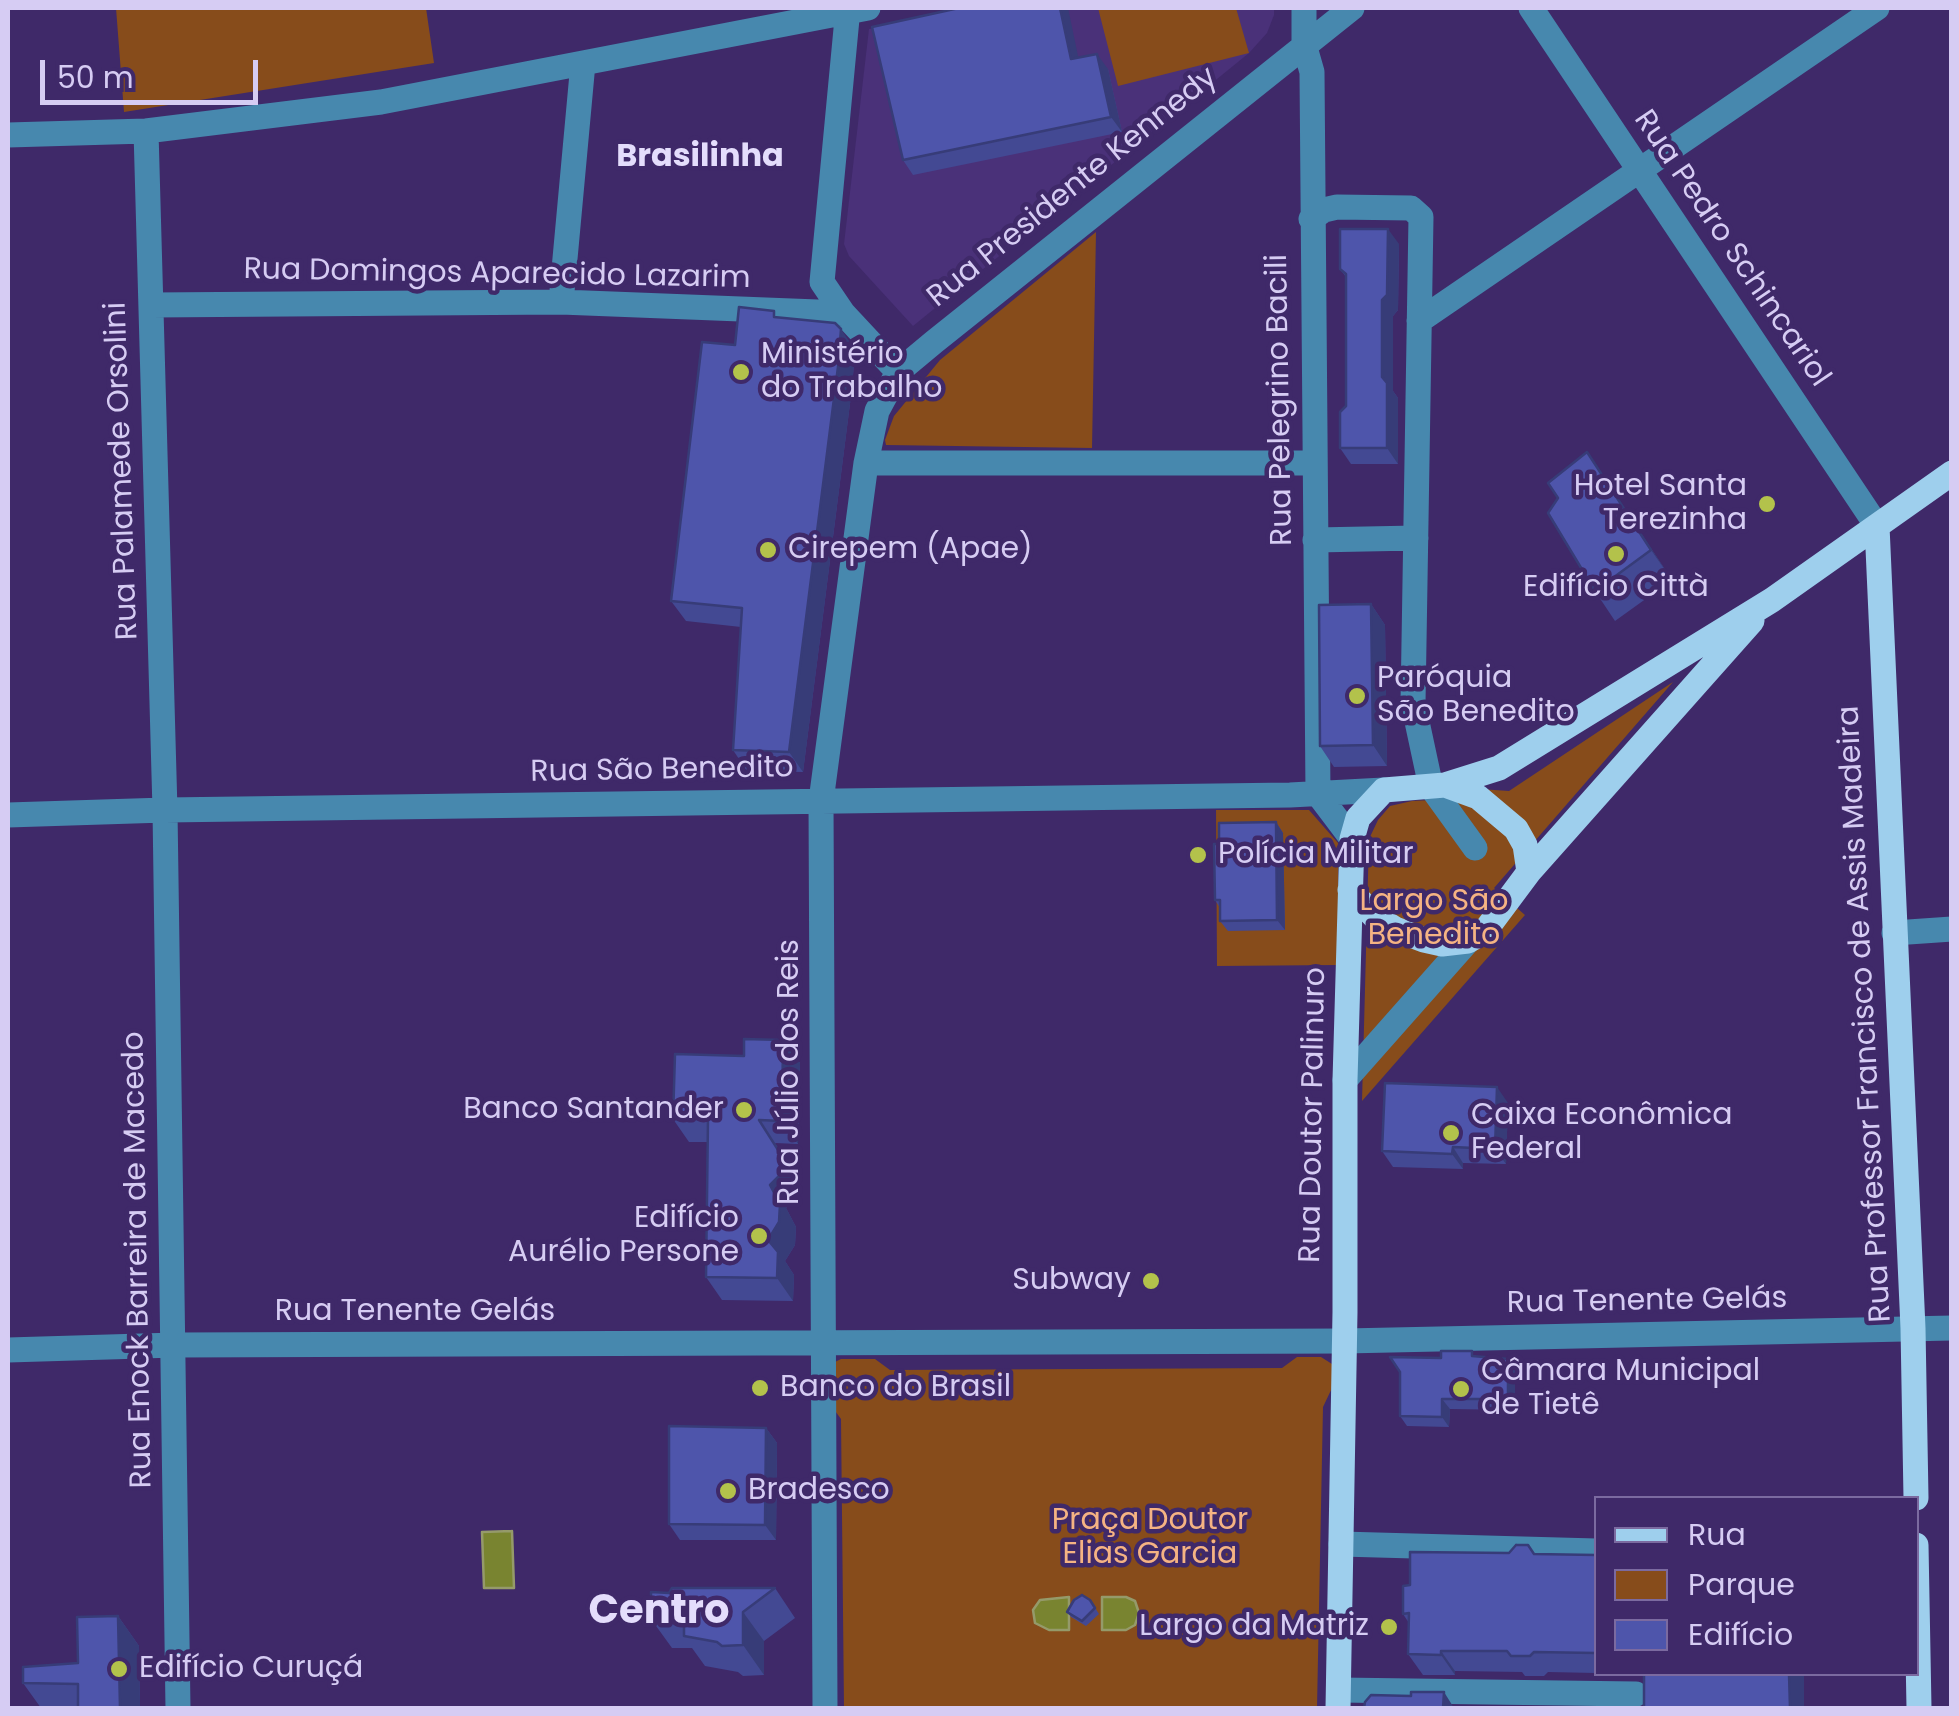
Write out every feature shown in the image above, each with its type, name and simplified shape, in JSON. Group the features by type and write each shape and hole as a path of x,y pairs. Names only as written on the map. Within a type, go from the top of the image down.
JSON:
{"main road":[{"path":"1772,600 1529,872 1484,931 1468,941 1442,944 1395,929 1374,916 1350,890 1352,839 1358,818 1384,790 1438,786 1499,768 1772,600 1952,473"},
{"name":"Rua Professor Francisco de Assis Madeira","path":"1877,526 1913,1328 1916,1496"},
{"path":"1438,786 1478,797 1516,829 1525,845 1529,872"},
{"name":"Rua Doutor Palinuro","path":"1344,1341 1344,1080 1350,890"},
{"path":"1338,1699 1344,1341"},
{"path":"1918,1676 1919,1708"}],"street":[{"name":"Rua Pelegrino Bacili","path":"1304,8 1304,44 1312,72 1318,794"},
{"name":"Rua Presidente Kennedy","path":"821,801 866,463 878,411 898,372 1352,8"},
{"name":"Rua Pedro Schincariol","path":"1531,8 1877,526"},
{"path":"8,135 146,131 381,102 854,9 822,282 843,312 898,372"},
{"path":"1420,321 1861,12"},
{"path":"561,302 583,63"},
{"name":"Rua Palamede Orsolini","path":"146,131 165,810"},
{"path":"1311,219 1337,207 1410,208 1422,224 1413,703 1438,786 1475,848"},
{"name":"Rua Domingos Aparecido Lazarim","path":"151,305 561,302 843,312"},
{"path":"866,463 1314,463"},
{"path":"1314,540 1416,538"},
{"path":"1318,794 1384,790"},
{"path":"1318,794 1352,839"},
{"name":"Rua São Benedito","path":"8,815 1318,794"},
{"name":"Rua Júlio dos Reis","path":"821,801 824,1343"},
{"name":"Rua Enock Barreira de Macedo","path":"165,810 178,1708"},
{"path":"1894,932 1952,929"},
{"path":"1344,1080 1468,941"},
{"name":"Rua Tenente Gelás","path":"1344,1341 1952,1328"},
{"path":"825,1708 824,1343 1344,1341"},
{"name":"Rua Tenente Gelás","path":"8,1350 175,1345 824,1343"},
{"path":"1341,1544 1594,1551"},
{"path":"1338,1699 1636,1694"}],"shaded area":[{"path":"977,8 1274,8 1274,15 1267,33 1249,53 913,326 849,256 844,244 869,29"},
{"path":"512,1531 514,1588 484,1588 482,1532"},
{"path":"1069,1597 1069,1630 1049,1630 1035,1623 1033,1610 1040,1600"},
{"path":"1102,1597 1135,1601 1139,1613 1135,1625 1126,1630 1102,1630"}],"green space":[{"path":"116,8 426,8 434,63 124,112"},
{"path":"1098,8 1236,8 1249,53 1118,86"},
{"path":"1096,232 1092,448 886,445 894,416 940,360"},
{"name":"Largo São Benedito","path":"1673,682 1494,888 1525,915 1362,1101 1369,839 1378,820 1390,806 1412,801 1454,799 1480,789 1509,791"},
{"path":"1216,810 1309,810 1338,843 1339,965 1217,966"},
{"name":"Praça Doutor Elias Garcia","path":"1297,1357 1321,1357 1332,1364 1332,1388 1323,1407 1317,1708 844,1708 841,1419 830,1404 833,1363 841,1359 875,1359 890,1370 1282,1368"}],"building":[{"path":"959,8 1060,8 1071,59 1097,54 1111,117 903,160 872,27"},
{"path":"1340,229 1388,229 1387,295 1382,300 1387,448 1340,448 1340,412 1346,406 1346,274 1340,269"},
{"path":"739,307 774,311 774,317 835,323 841,329 789,752 733,750 742,608 671,601 702,342 735,345"},
{"name":"Edifício Città","path":"1587,452 1651,550 1595,591 1548,513 1558,498 1548,483"},
{"name":"Paróquia São Benedito","path":"1371,604 1373,745 1320,746 1319,605"},
{"path":"1276,822 1277,920 1220,921 1220,900 1215,900 1214,844 1219,844 1219,823"},
{"path":"744,1039 783,1040 782,1121 759,1120 780,1153 780,1175 770,1185 780,1204 779,1222 768,1240 778,1252 777,1278 706,1277 708,1119 673,1119 675,1054 744,1056"},
{"name":"Caixa Econômica Federal","path":"1385,1083 1497,1087 1495,1149 1453,1147 1452,1154 1382,1151"},
{"name":"Câmara Municipal de Tietê","path":"1441,1351 1472,1351 1472,1356 1508,1359 1508,1399 1442,1399 1442,1417 1400,1416 1400,1372 1390,1357 1441,1358"},
{"name":"Bradesco","path":"669,1426 766,1428 765,1525 669,1524"},
{"path":"1516,1545 1528,1545 1534,1554 1594,1555 1594,1653 1408,1654 1409,1613 1403,1614 1403,1586 1410,1585 1410,1552 1509,1553"},
{"path":"672,1588 775,1588 743,1612 743,1645 722,1646 684,1636 684,1619 651,1619 651,1592 669,1593"},
{"path":"1082,1595 1095,1608 1082,1621 1067,1612"},
{"path":"118,1616 120,1708 78,1708 78,1684 23,1683 23,1667 78,1663 77,1617"},
{"path":"1644,1676 1789,1676 1790,1708 1644,1708"},
{"path":"1411,1692 1444,1692 1443,1708 1364,1708 1371,1695 1411,1696"}],"place":[{"name":"Ministério do Trabalho","path":"741,372"},
{"name":"Hotel Santa Terezinha","path":"1767,504"},
{"name":"Cirepem (Apae)","path":"768,550"},
{"name":"Edifício Città","path":"1616,554"},
{"name":"Paróquia São Benedito","path":"1357,696"},
{"name":"Polícia Militar","path":"1198,855"},
{"name":"Banco Santander","path":"744,1110"},
{"name":"Caixa Econômica Federal","path":"1451,1133"},
{"name":"Edifício Aurélio Persone","path":"759,1236"},
{"name":"Subway","path":"1151,1281"},
{"name":"Banco do Brasil","path":"760,1388"},
{"name":"Câmara Municipal de Tietê","path":"1461,1389"},
{"name":"Bradesco","path":"728,1491"},
{"name":"Largo da Matriz","path":"1389,1627"},
{"name":"Edifício Curuçá","path":"119,1669"}],"district":[{"name":"Brasilinha","path":"700,158"},
{"name":"Centro","path":"659,1613"}]}
